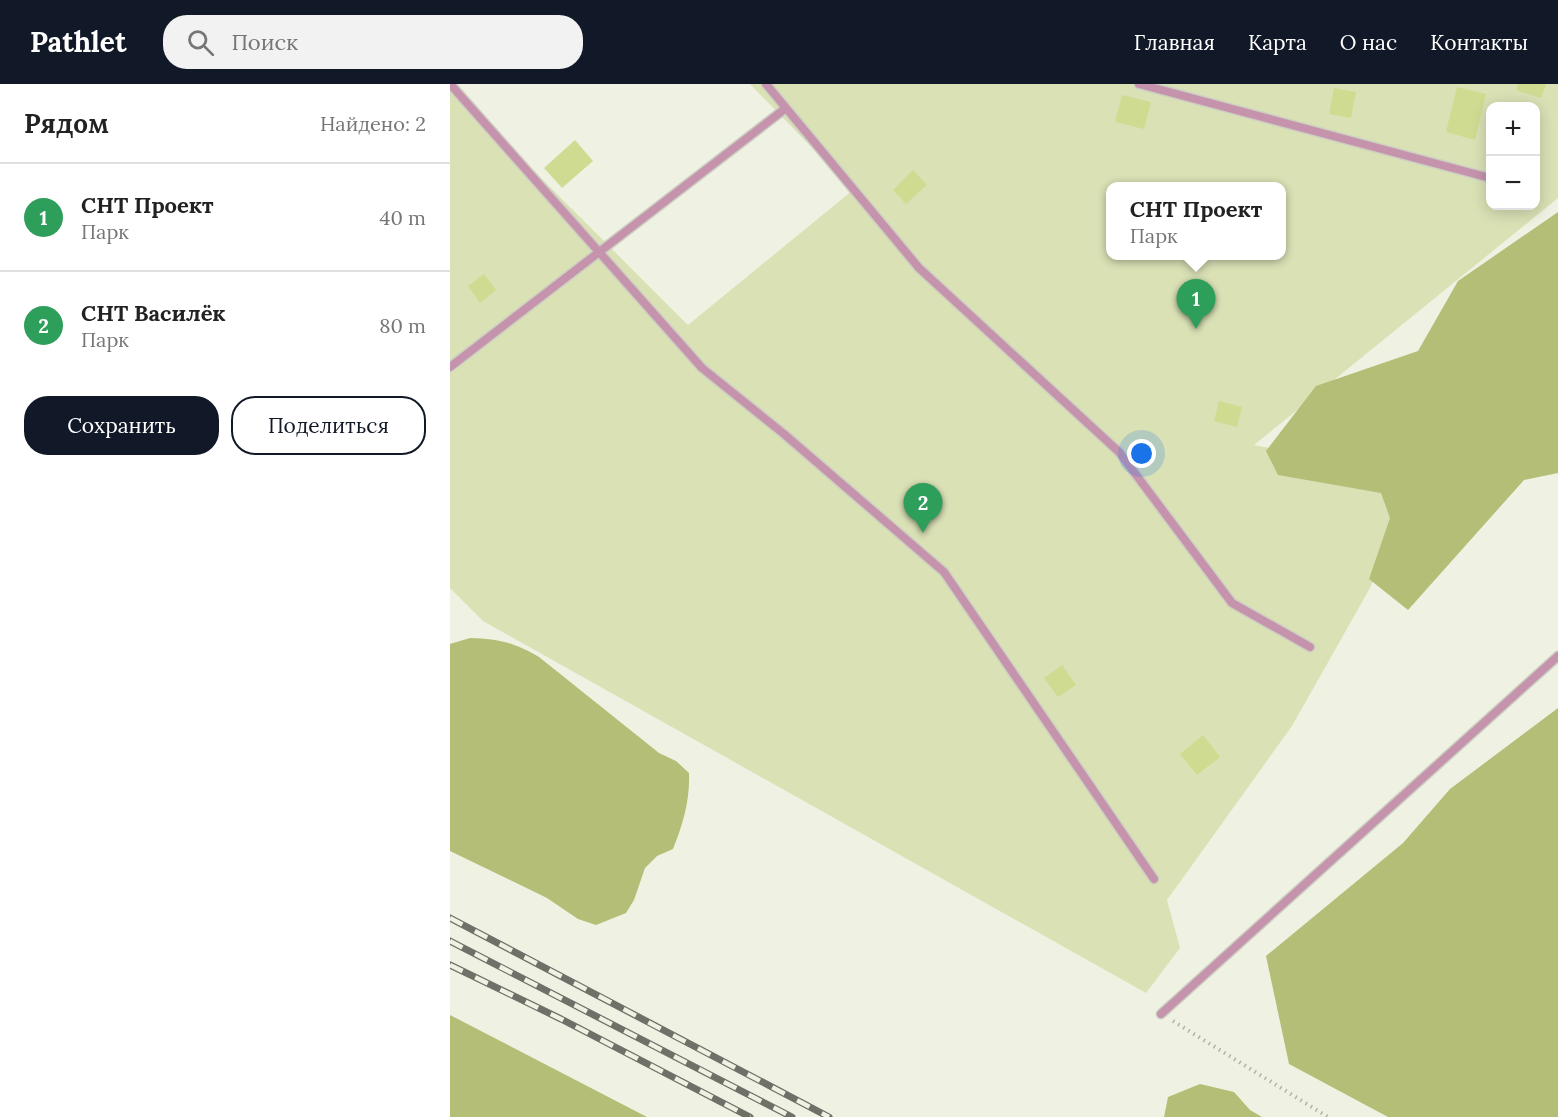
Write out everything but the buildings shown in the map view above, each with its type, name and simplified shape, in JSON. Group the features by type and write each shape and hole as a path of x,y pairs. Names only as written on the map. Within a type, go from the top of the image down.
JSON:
{"lane":[{"path":"450,84 702,368 784,434 944,572 1154,879"},
{"path":"765,84 919,268 1119,452 1232,603 1310,647"},
{"path":"1139,84 1486,177"},
{"path":"450,100 458,93"},
{"path":"450,367 786,108"},
{"path":"1161,1014 1558,656"}],"path":[{"path":"1161,1014 1328,1117"}],"green space":[{"path":"450,84 468,105 688,325 853,190 750,84 1558,84 1558,198 1254,445 1422,478 1370,588 1292,726 1167,900 1180,948 1146,993 483,621 450,588"},
{"path":"1558,212 1558,473 1524,480 1408,610 1369,579 1390,518 1381,493 1278,475 1266,451 1316,386 1418,351 1458,281"},
{"path":"470,638 506,642 539,657 659,753 676,761 689,773 685,812 673,849 657,856 645,868 634,900 626,913 596,925 578,919 547,898 450,851 450,644"},
{"path":"1558,708 1558,1117 1388,1117 1289,1064 1266,956 1403,843 1450,789"},
{"path":"450,1015 647,1117 450,1117"},
{"path":"1200,1084 1234,1092 1250,1110 1262,1117 1164,1117 1168,1097"}],"railway":[{"path":"450,918 829,1117"},
{"path":"450,941 792,1117"},
{"path":"450,965 561,1019 750,1117"}],"place":[{"name":"СНТ Проект","path":"1196,329"},
{"name":"СНТ Василёк","path":"923,533"}]}
